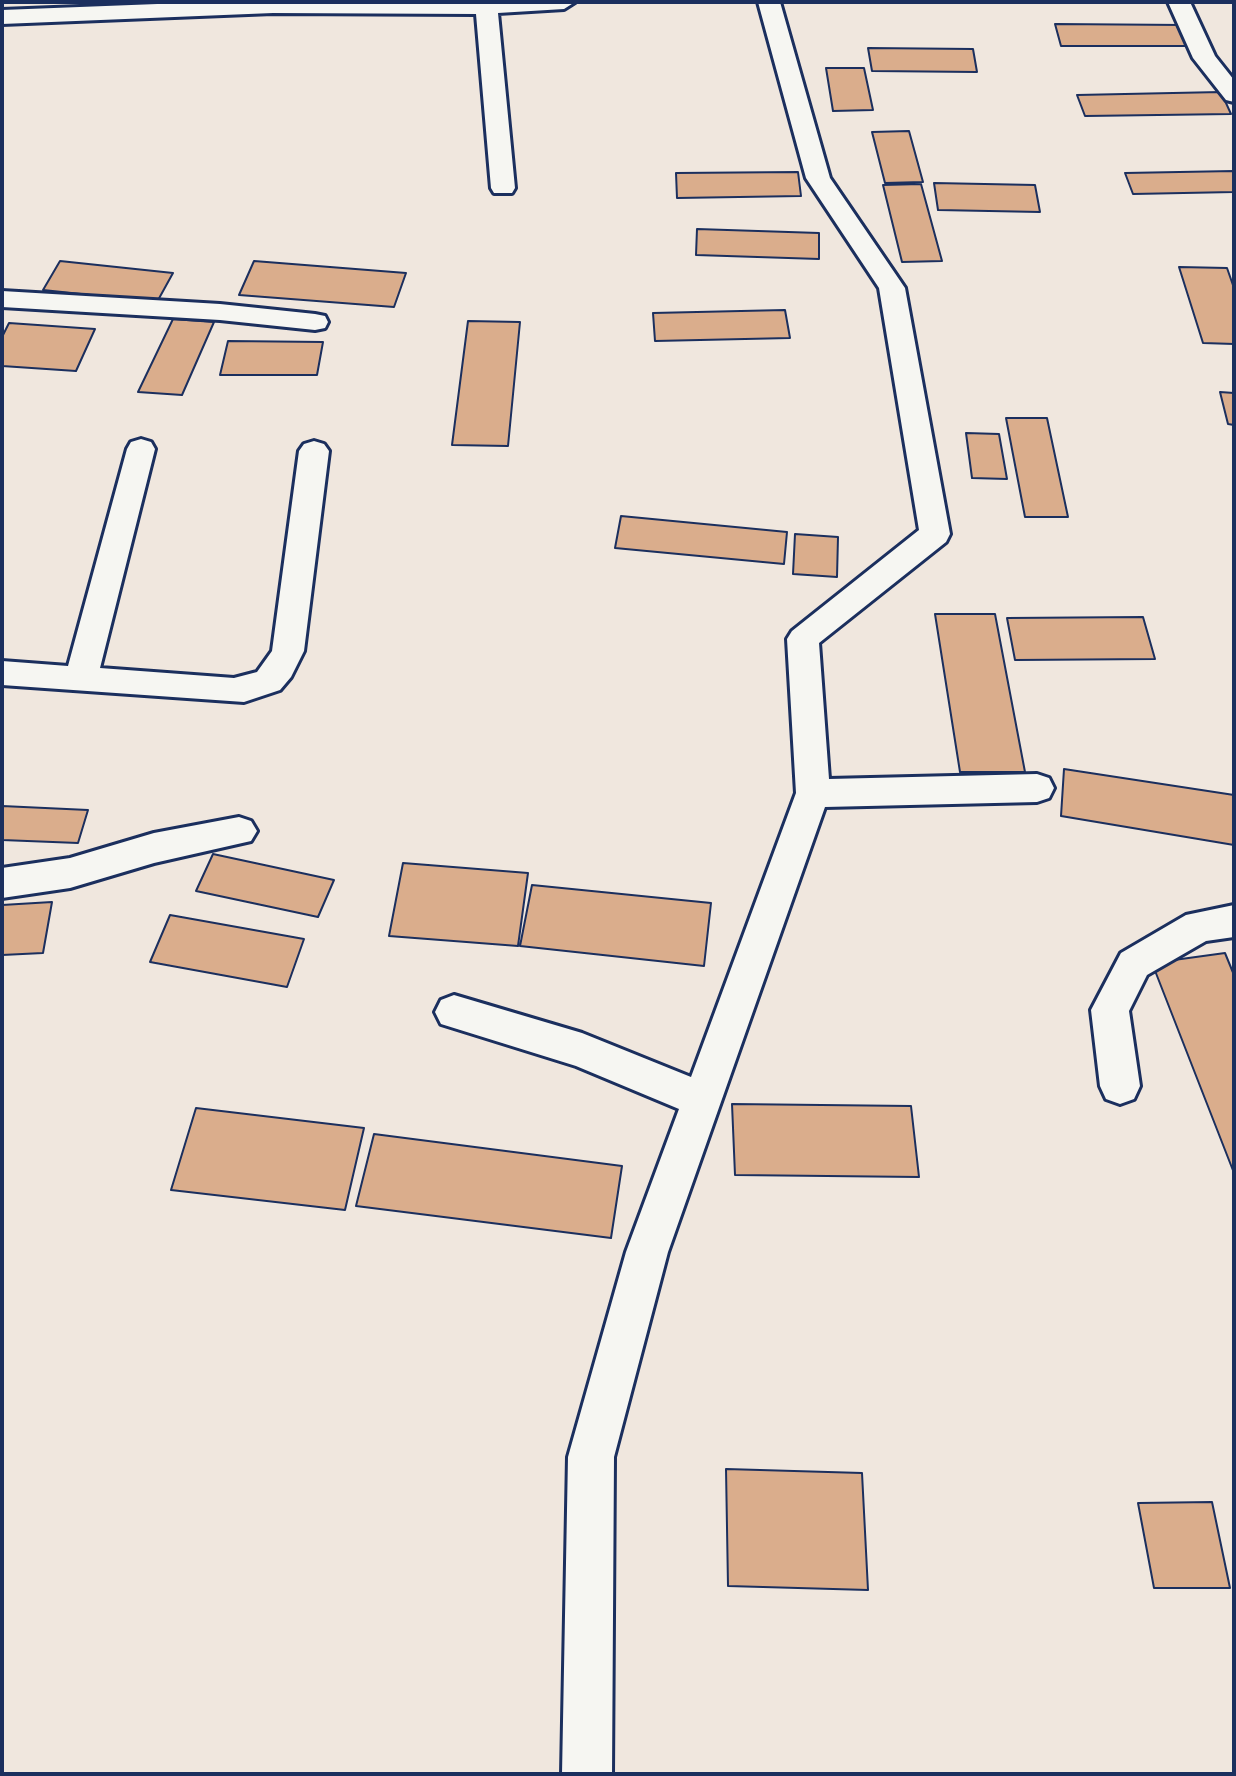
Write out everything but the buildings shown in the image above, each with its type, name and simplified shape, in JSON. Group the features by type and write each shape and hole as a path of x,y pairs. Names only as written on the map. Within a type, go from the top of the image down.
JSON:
{"street":[{"path":"2,17 273,6 564,2"},
{"path":"587,1774 591,1457 647,1252 813,793 803,639 935,534 892,288 818,178 769,2"},
{"path":"1179,2 1204,58 1234,95"},
{"path":"486,4 503,188"},
{"path":"2,299 220,312 315,322"},
{"path":"81,679 141,449"},
{"path":"2,673 234,691 253,689 270,682 281,668 288,651 314,451"},
{"path":"813,793 1037,788"},
{"path":"2,883 70,873 154,848 239,831"},
{"path":"1120,1086 1110,1010 1134,964 1199,926 1234,921"},
{"path":"454,1012 582,1050 702,1100"}]}
